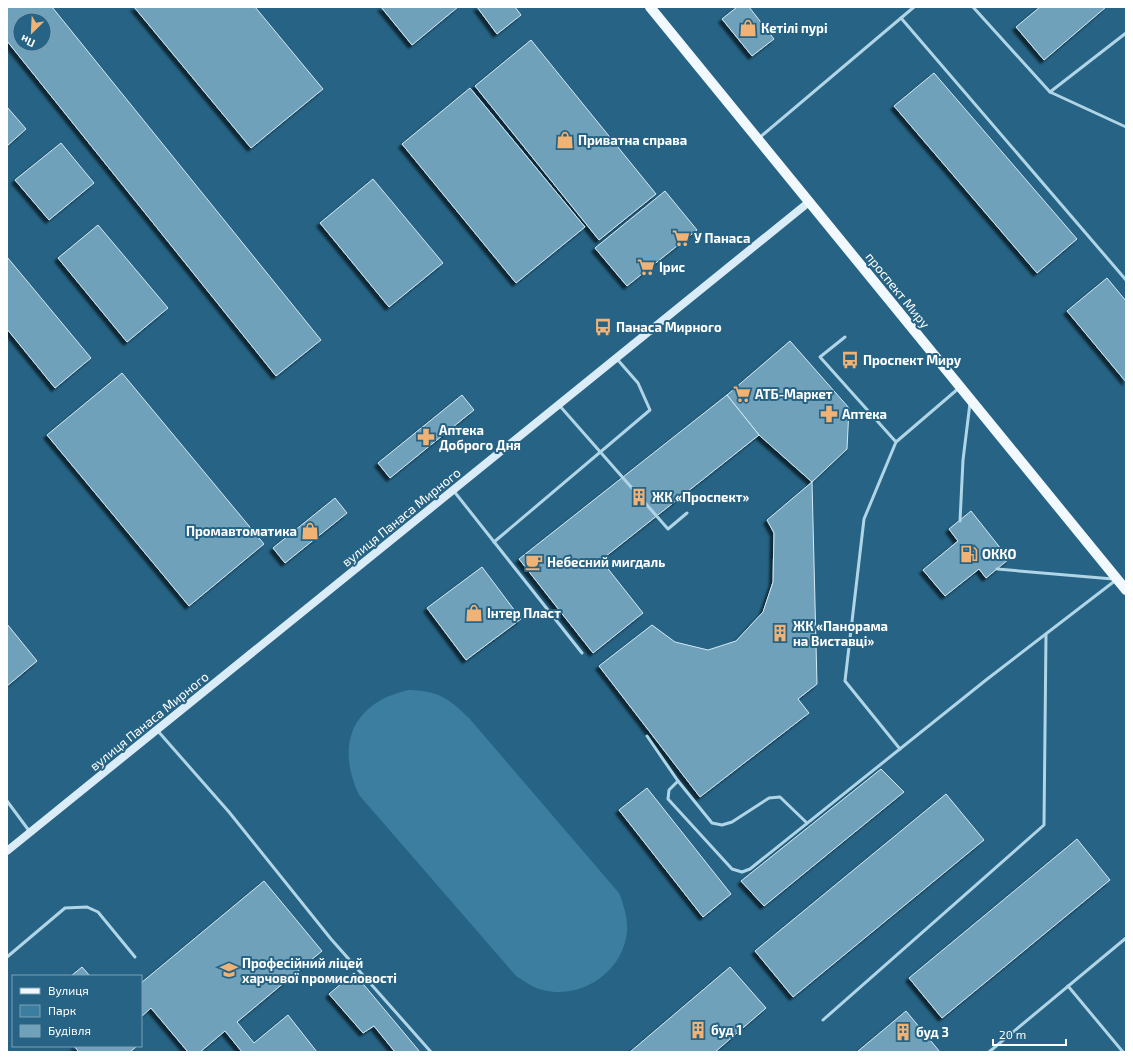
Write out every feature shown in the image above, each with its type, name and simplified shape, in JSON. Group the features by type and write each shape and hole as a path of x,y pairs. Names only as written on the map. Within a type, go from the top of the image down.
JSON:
{"main road":[{"name":"проспект Миру","path":"650,7 1126,590"},
{"name":"вулиця Панаса Мирного","path":"7,851 809,202"}],"lane":[{"path":"758,139 914,7"},
{"path":"973,7 1050,92 1126,127"},
{"path":"901,18 1126,280"},
{"path":"1050,92 1126,33"},
{"path":"845,337 820,357 896,442"},
{"path":"494,542 650,410 638,383 617,358"},
{"path":"900,749 845,681 864,519 896,442 960,387"},
{"path":"960,521 963,460 970,399"},
{"path":"559,405 668,529 688,513"},
{"path":"453,490 582,653"},
{"path":"997,569 1117,579"},
{"path":"678,781 669,790 668,799 732,869 742,872 750,869 1117,579"},
{"path":"823,1020 1044,825 1046,635"},
{"path":"157,730 228,812 331,939 431,1052"},
{"path":"647,736 678,781 712,823 722,825 732,822 769,798 780,796 807,823"},
{"path":"7,801 30,832"},
{"path":"7,957 65,908 87,907 98,912 135,957"},
{"path":"989,1052 1126,938"},
{"path":"1068,986 1123,1052"}],"green space":[{"path":"409,690 436,694 455,705 469,718 619,893 627,922 627,932 624,946 618,959 609,971 598,980 585,987 572,991 557,992 536,988 516,976 359,795 352,776 349,759 350,743 354,728 362,715 374,704 390,696"}],"building":[{"path":"7,7 52,7 321,340 276,376 16,52 52,52 52,12 12,12 12,47 7,41"},
{"path":"134,7 255,7 323,89 251,148"},
{"path":"381,7 458,7 412,45"},
{"path":"477,7 515,7 521,15 497,34"},
{"path":"737,7 749,7 774,39 752,56 722,19"},
{"path":"1040,7 1106,7 1044,60 1016,27"},
{"path":"531,40 656,194 599,240 475,86"},
{"path":"934,73 1077,239 1037,273 894,106"},
{"path":"470,88 585,227 516,283 402,144"},
{"path":"7,107 26,129 7,146"},
{"path":"61,143 94,183 49,220 15,180"},
{"path":"373,179 443,263 389,307 320,223"},
{"path":"665,191 697,230 627,286 595,248"},
{"path":"98,225 168,308 127,342 58,258"},
{"path":"7,257 91,358 55,388 7,329"},
{"path":"1107,278 1126,301 1126,382 1067,311"},
{"path":"790,341 849,408 847,449 812,482 759,435 727,395"},
{"path":"122,373 264,544 189,606 47,435"},
{"path":"462,395 474,410 390,478 378,463"},
{"name":"ЖК «Проспект»","path":"727,395 759,435 601,560 643,613 593,653 519,559"},
{"name":"ЖК «Панорама на Виставці»","path":"812,482 817,684 798,699 809,713 700,797 599,666 652,625 675,642 708,650 736,641 763,612 773,582 774,533 767,520"},
{"path":"335,498 347,513 285,563 273,548"},
{"path":"971,511 1009,559 986,578 979,569 945,596 923,570 958,541 949,529"},
{"name":"Інтер Пласт","path":"482,567 521,619 466,660 427,608"},
{"path":"7,624 37,661 7,686"},
{"path":"881,769 904,792 764,906 741,881"},
{"path":"647,788 731,894 703,917 619,810"},
{"path":"946,794 984,840 793,997 755,951"},
{"path":"1077,839 1110,880 942,1018 909,978"},
{"path":"264,881 322,951 237,1022 254,1043 288,1015 317,1052 242,1052 225,1031 200,1052 188,1052 151,1008 142,1016 142,982"},
{"path":"82,967 89,975 72,975"},
{"name":"буд 1","path":"730,967 766,1008 715,1052 630,1052"},
{"path":"354,973 420,1052 395,1052 374,1026 363,1033 329,994"},
{"name":"буд 3","path":"906,1011 940,1052 857,1052"},
{"path":"75,1047 136,1047 130,1052 79,1052"}],"place":[{"name":"Кетілі пурі","path":"748,28"},
{"name":"Приватна справа","path":"565,140"},
{"name":"У Панаса","path":"681,238"},
{"name":"Ірис","path":"646,267"},
{"name":"Панаса Мирного","path":"603,327"},
{"name":"Проспект Миру","path":"850,360"},
{"name":"АТБ-Маркет","path":"742,394"},
{"name":"Аптека","path":"829,414"},
{"name":"Аптека Доброго Дня","path":"426,437"},
{"name":"ЖК «Проспект»","path":"639,497"},
{"name":"Промавтоматика","path":"310,531"},
{"name":"ОККО","path":"969,554"},
{"name":"Небесний мигдаль","path":"534,562"},
{"name":"Інтер Пласт","path":"474,613"},
{"name":"ЖК «Панорама на Виставці»","path":"780,633"},
{"name":"Професійний ліцей харчової промисловості","path":"229,970"},
{"name":"буд 1","path":"698,1030"},
{"name":"буд 3","path":"903,1032"}]}
